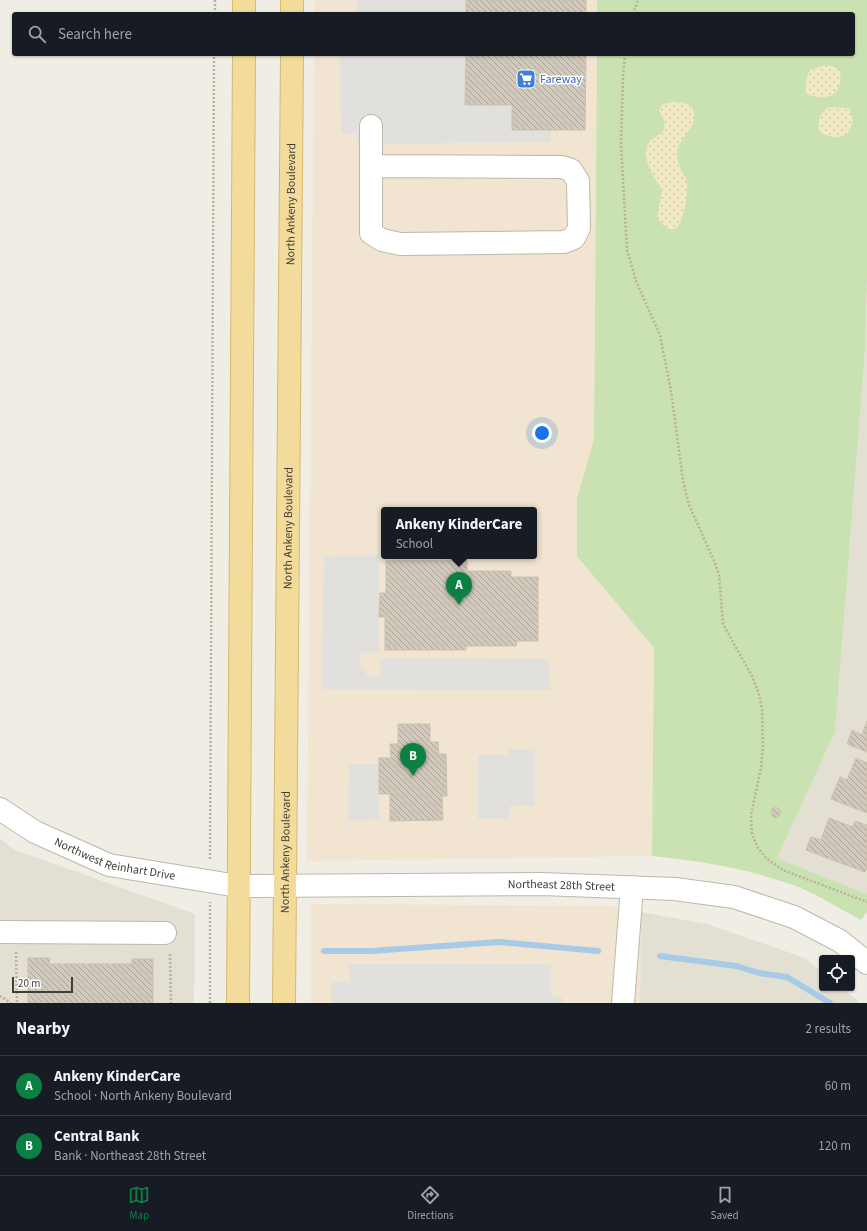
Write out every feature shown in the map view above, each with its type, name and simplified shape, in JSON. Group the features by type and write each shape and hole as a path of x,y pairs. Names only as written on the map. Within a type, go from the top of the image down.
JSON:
{"main road":[{"path":"244,0 244,12"},
{"path":"292,0 292,12"},
{"path":"238,1003 244,56"},
{"name":"North Ankeny Boulevard","path":"284,1003 292,56"}],"street":[{"path":"371,126 371,166 371,233 382,240 400,244 564,242 574,238 578,228 578,181 571,170 562,167 371,166"},
{"name":"Northwest Reinhart Drive","path":"0,809 35,832 109,865 238,886"},
{"name":"Northeast 28th Street","path":"238,886 542,884 632,887 704,892 734,897 794,917 854,951 867,963"},
{"path":"623,1003 632,887"},
{"path":"8,932 159,933"}],"path":[{"path":"214,12 215,0"},
{"path":"634,12 638,0"},
{"path":"210,1003 214,56"},
{"path":"625,56 622,78 621,145 627,250 636,281 660,335 671,390 683,481 689,505 719,575 723,624 752,676 759,694 762,710 763,746 761,768 751,815 752,834 758,848 767,860 783,870 867,902"},
{"path":"8,932 17,1003"},
{"path":"159,933 153,944 166,944 170,947 171,1003"},
{"path":"0,996 11,1003"}],"shaded area":[{"path":"314,0 597,0 597,12 314,12"},
{"path":"357,0 466,0 466,12 357,12"},
{"path":"314,56 597,56 594,439 577,499 577,555 654,648 652,856 307,861"},
{"path":"340,56 466,56 465,104 512,105 512,130 551,130 551,142 357,144 358,133 341,134"},
{"path":"867,277 867,894 777,858 835,732 865,351"},
{"path":"379,555 379,653 361,652 360,664 367,675 380,677 381,658 549,659 550,690 321,689 324,556"},
{"path":"508,749 535,749 535,805 509,806 509,819 478,819 478,755 508,755"},
{"path":"349,764 380,764 379,820 348,821"},
{"path":"0,839 15,850 195,914 194,1003 0,1003"},
{"path":"311,904 607,906 641,912 640,1003 311,1003"},
{"path":"641,912 707,924 805,958 819,970 819,991 846,991 860,1003 640,1003"},
{"path":"349,964 551,964 551,996 562,997 562,1003 331,1003 331,982 349,982"}],"green space":[{"path":"597,0 867,0 867,277 865,351 835,732 777,858 867,894 867,912 861,920 808,891 773,878 739,869 687,860 652,856 654,648 577,556 577,499 594,439 597,56 855,56 855,12 597,12"}],"sand":[{"path":"825,65 833,66 840,71 840,82 838,89 831,96 826,97 816,97 806,94 806,81 810,70"},
{"path":"672,102 689,105 693,109 694,119 693,124 678,149 678,162 687,181 687,190 686,203 681,222 672,230 664,226 657,218 662,190 649,168 646,150 649,142 664,130 665,123 659,110 663,104"},
{"path":"830,107 849,108 852,116 850,130 840,137 827,135 819,131 821,114"}],"building":[{"path":"466,0 586,0 586,12 466,12"},
{"name":"Fareway","path":"466,56 586,56 585,130 512,130 512,105 465,105"},
{"path":"467,560 467,571 511,571 511,577 538,577 538,641 517,641 516,646 466,646 466,650 385,650 385,617 379,617 380,593 386,593 386,561"},
{"path":"867,721 867,752 847,744 852,730 862,735"},
{"path":"398,724 430,724 430,742 438,742 439,754 446,754 447,796 442,796 443,820 390,821 390,794 379,794 379,758 391,758 390,744 398,744"},
{"path":"856,758 867,763 867,813 831,799 840,777 847,780"},
{"path":"776,807 780,810 780,815 775,818 772,815 772,809"},
{"path":"829,818 853,827 855,821 867,825 867,867 865,872 806,850 811,837 821,840"},
{"path":"28,958 50,958 49,964 132,964 132,959 153,959 153,1003 28,1003"}],"waterway":[{"path":"324,951 371,951 499,942 598,951"},
{"path":"660,956 736,966 759,973 787,977 830,1003"}],"place":[{"name":"Fareway","path":"526,79"},
{"name":"Ankeny KinderCare","path":"459,605"},
{"name":"Central Bank","path":"413,776"}]}
